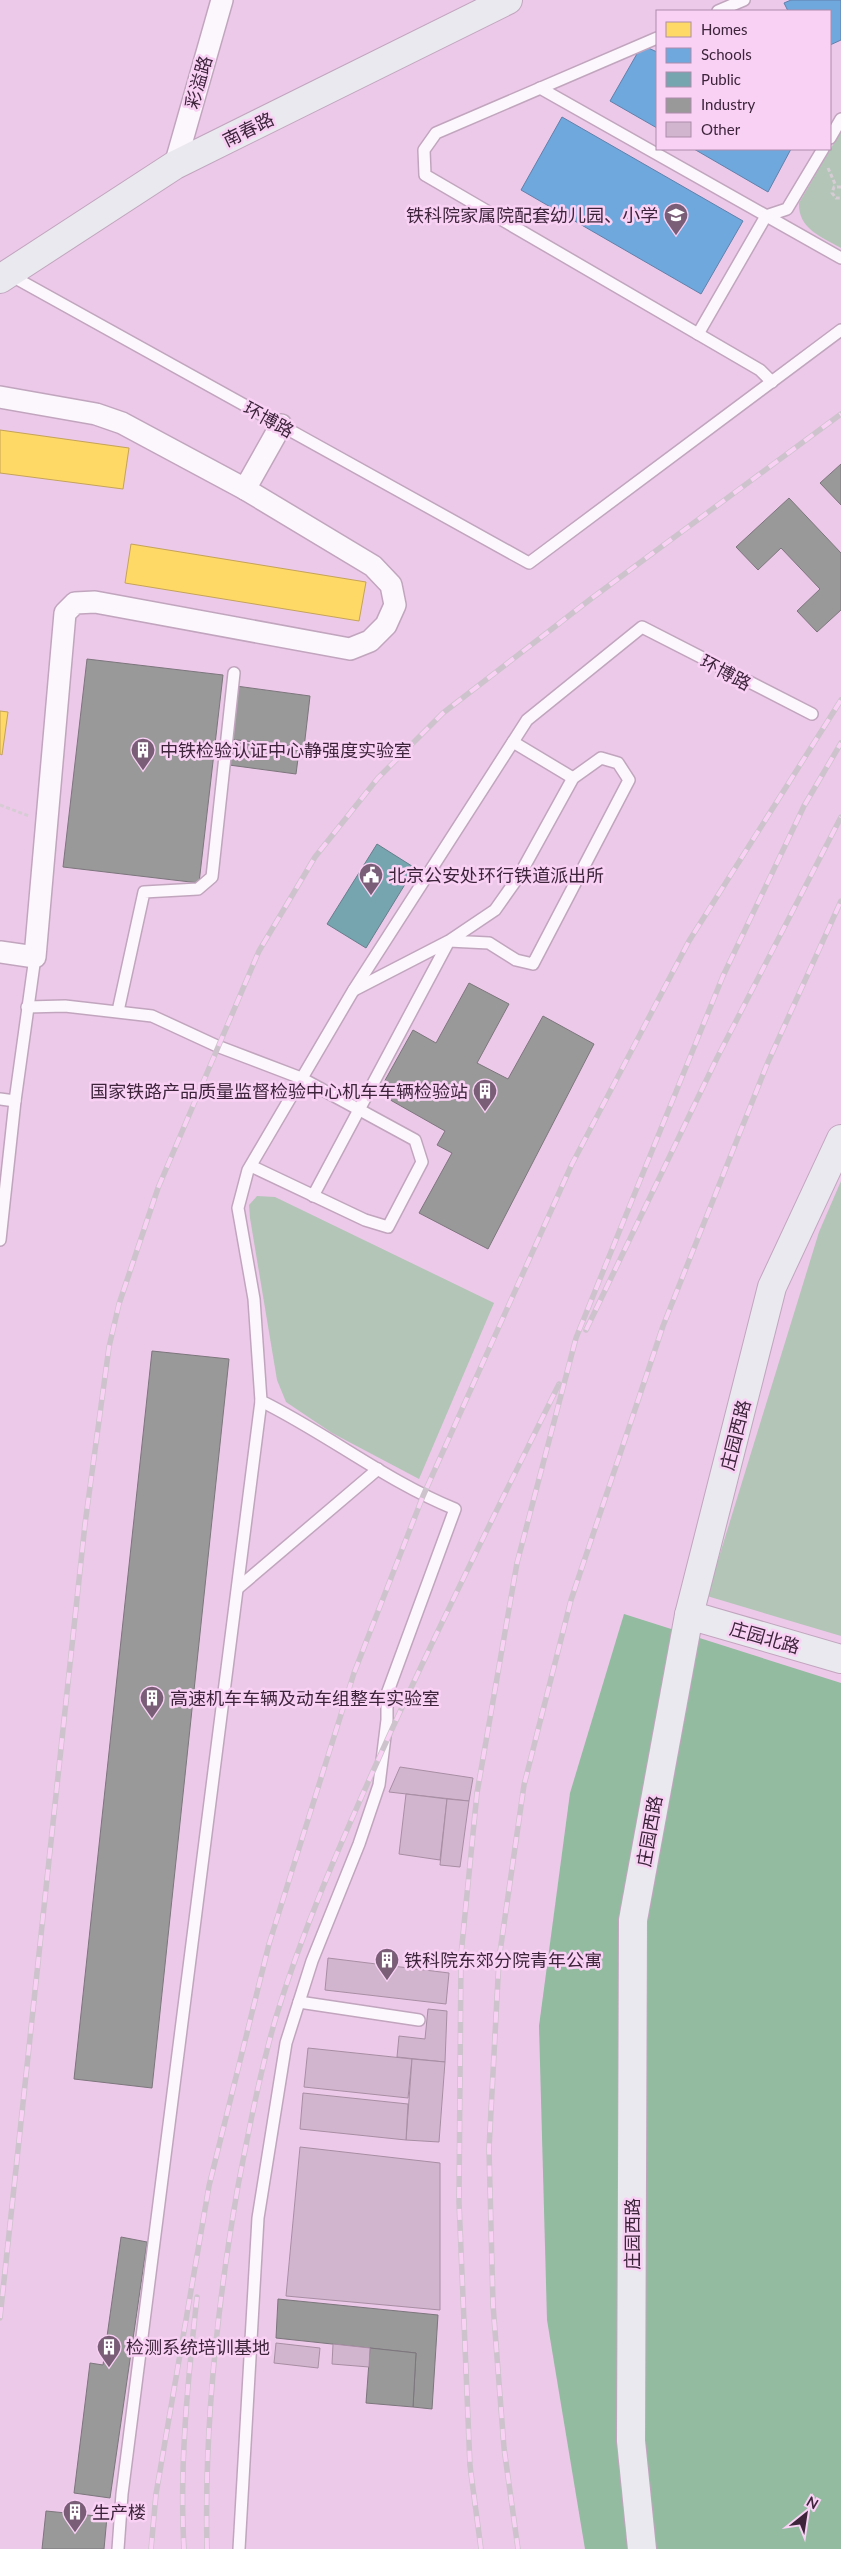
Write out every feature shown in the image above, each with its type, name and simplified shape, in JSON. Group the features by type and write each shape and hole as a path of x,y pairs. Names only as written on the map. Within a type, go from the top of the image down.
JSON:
{"street":[{"name":"彩溢路","path":"175,164 222,0"},
{"name":"南春路","path":"5,277 175,164 508,0"},
{"path":"0,397 96,414 122,423 245,489 374,566 391,585 395,605 386,625 370,642 350,649 94,602 74,603 65,613 34,958 0,952"},
{"path":"245,489 281,426"},
{"name":"庄园西路","path":"642,2549 630,2441 633,1920 688,1615 772,1287 841,1139"},
{"name":"庄园北路","path":"688,1615 841,1659"}],"lane":[{"path":"720,10 744,0"},
{"path":"656,38 436,133 424,150 425,175 760,370 772,382 841,330"},
{"path":"540,88 841,258"},
{"path":"831,136 841,119"},
{"path":"698,334 766,216 787,209 822,150"},
{"name":"环博路","path":"5,277 281,426 528,563 772,382"},
{"name":"环博路","path":"512,742 527,720 642,626 812,714"},
{"path":"118,1011 144,892 198,889 212,876 234,673"},
{"path":"118,2549 122,2494 261,1401 254,1299 238,1208 251,1166 301,1078 353,991 512,742 573,778"},
{"path":"353,991 449,941 495,910 519,876 573,778 601,758 618,763 629,780 533,964 516,960 489,943 449,941"},
{"path":"313,1196 449,941"},
{"path":"0,1240 15,1101 34,958"},
{"path":"27,1007 65,1006 152,1016 217,1046 301,1078 415,1140 422,1162 388,1227 365,1220 251,1166"},
{"path":"0,1099 15,1101"},
{"path":"239,2549 258,2218 286,2043 312,1961 359,1844 379,1785 387,1720 387,1694 455,1509 423,1496 296,1418 261,1401"},
{"path":"238,1588 378,1469"},
{"path":"299,2002 419,2020"}],"path":[{"path":"841,186 834,187 832,193 836,198 841,198"},
{"path":"0,805 14,812 46,821"}],"green space":[{"path":"841,131 841,248 819,236 807,226 802,219 799,203"},
{"path":"841,1181 841,1636 707,1596 819,1232"},
{"path":"257,1196 275,1197 494,1303 419,1479 332,1433 286,1402 277,1380 250,1218 249,1205"},
{"path":"624,1614 841,1683 841,2549 585,2549 547,2320 539,2026 570,1793"}],"building: Homes":[{"path":"0,430 129,448 123,489 0,473"},
{"path":"131,544 366,582 359,621 125,583"},
{"path":"0,711 8,712 2,755 0,754"}],"building: Schools":[{"path":"791,0 841,0 841,40 831,45 831,10 788,10 784,3"},
{"path":"642,45 656,52 656,127 610,101"},
{"path":"562,117 743,221 701,294 521,190"},
{"path":"696,150 790,150 768,192"}],"building: Public":[{"name":"北京公安处环行铁道派出所","path":"377,844 415,868 366,948 327,924"}],"building: Industry":[{"path":"841,464 841,505 820,483"},
{"path":"789,498 841,553 841,610 817,632 797,611 820,589 781,548 758,570 736,547"},
{"name":"中铁检验认证中心静强度实验室","path":"87,659 223,675 199,883 63,867"},
{"path":"236,686 310,696 304,748 229,739"},
{"path":"232,742 299,751 296,774 229,765"},
{"name":"国家铁路产品质量监督检验中心机车车辆检验站","path":"469,983 509,1004 477,1063 508,1079 543,1016 594,1044 488,1249 419,1213 452,1153 437,1145 445,1131 378,1093 413,1030 436,1043"},
{"name":"高速机车车辆及动车组整车实验室","path":"152,1351 229,1359 152,2088 74,2079"},
{"name":"检测系统培训基地","path":"121,2237 147,2242 110,2498 74,2493 90,2363 103,2365"},
{"path":"278,2299 438,2315 432,2409 413,2407 416,2353 276,2338"},
{"path":"370,2348 416,2353 413,2407 366,2403"},
{"name":"生产楼","path":"46,2511 107,2517 104,2549 42,2549"}],"building: Other":[{"path":"400,1767 473,1778 469,1801 389,1792"},
{"path":"406,1794 447,1799 440,1860 399,1854"},
{"path":"447,1799 469,1801 460,1867 440,1865"},
{"name":"铁科院东郊分院青年公寓","path":"328,1958 449,1973 446,2004 325,1990"},
{"path":"428,2009 447,2011 445,2062 397,2057 399,2036 425,2039"},
{"path":"308,2048 412,2059 408,2098 304,2087"},
{"path":"412,2059 445,2062 439,2142 406,2140"},
{"path":"303,2093 408,2104 406,2140 300,2129"},
{"path":"300,2147 440,2163 440,2310 286,2296"},
{"path":"276,2343 320,2348 318,2368 274,2363"},
{"path":"333,2344 370,2348 369,2367 332,2364"}],"railway":[{"path":"0,2318 85,1524 109,1347 119,1304 158,1188 259,951 315,857 378,778 443,713 592,598 841,414"},
{"path":"151,2549 156,2494 209,2186 269,1944 354,1673 423,1496 572,1164 689,941 841,700"},
{"path":"481,2549 470,2466 459,2202 461,1955 477,1793 517,1563 576,1338 723,976 804,806 841,743"},
{"path":"586,1330 717,1058 841,817"},
{"path":"518,2549 504,2448 493,2305 489,2149 499,1959 524,1785 571,1600 663,1326 768,1062 841,901"},
{"path":"207,2549 210,2412 218,2321 246,2143 276,2017 309,1922 334,1860 396,1720 559,1384"},
{"path":"184,2549 184,2455 197,2297"}],"place":[{"name":"铁科院家属院配套幼儿园、小学","path":"676,236"},
{"name":"中铁检验认证中心静强度实验室","path":"143,771"},
{"name":"北京公安处环行铁道派出所","path":"371,896"},
{"name":"国家铁路产品质量监督检验中心机车车辆检验站","path":"485,1112"},
{"name":"高速机车车辆及动车组整车实验室","path":"152,1719"},
{"name":"铁科院东郊分院青年公寓","path":"387,1981"},
{"name":"检测系统培训基地","path":"109,2368"},
{"name":"生产楼","path":"75,2533"}]}
